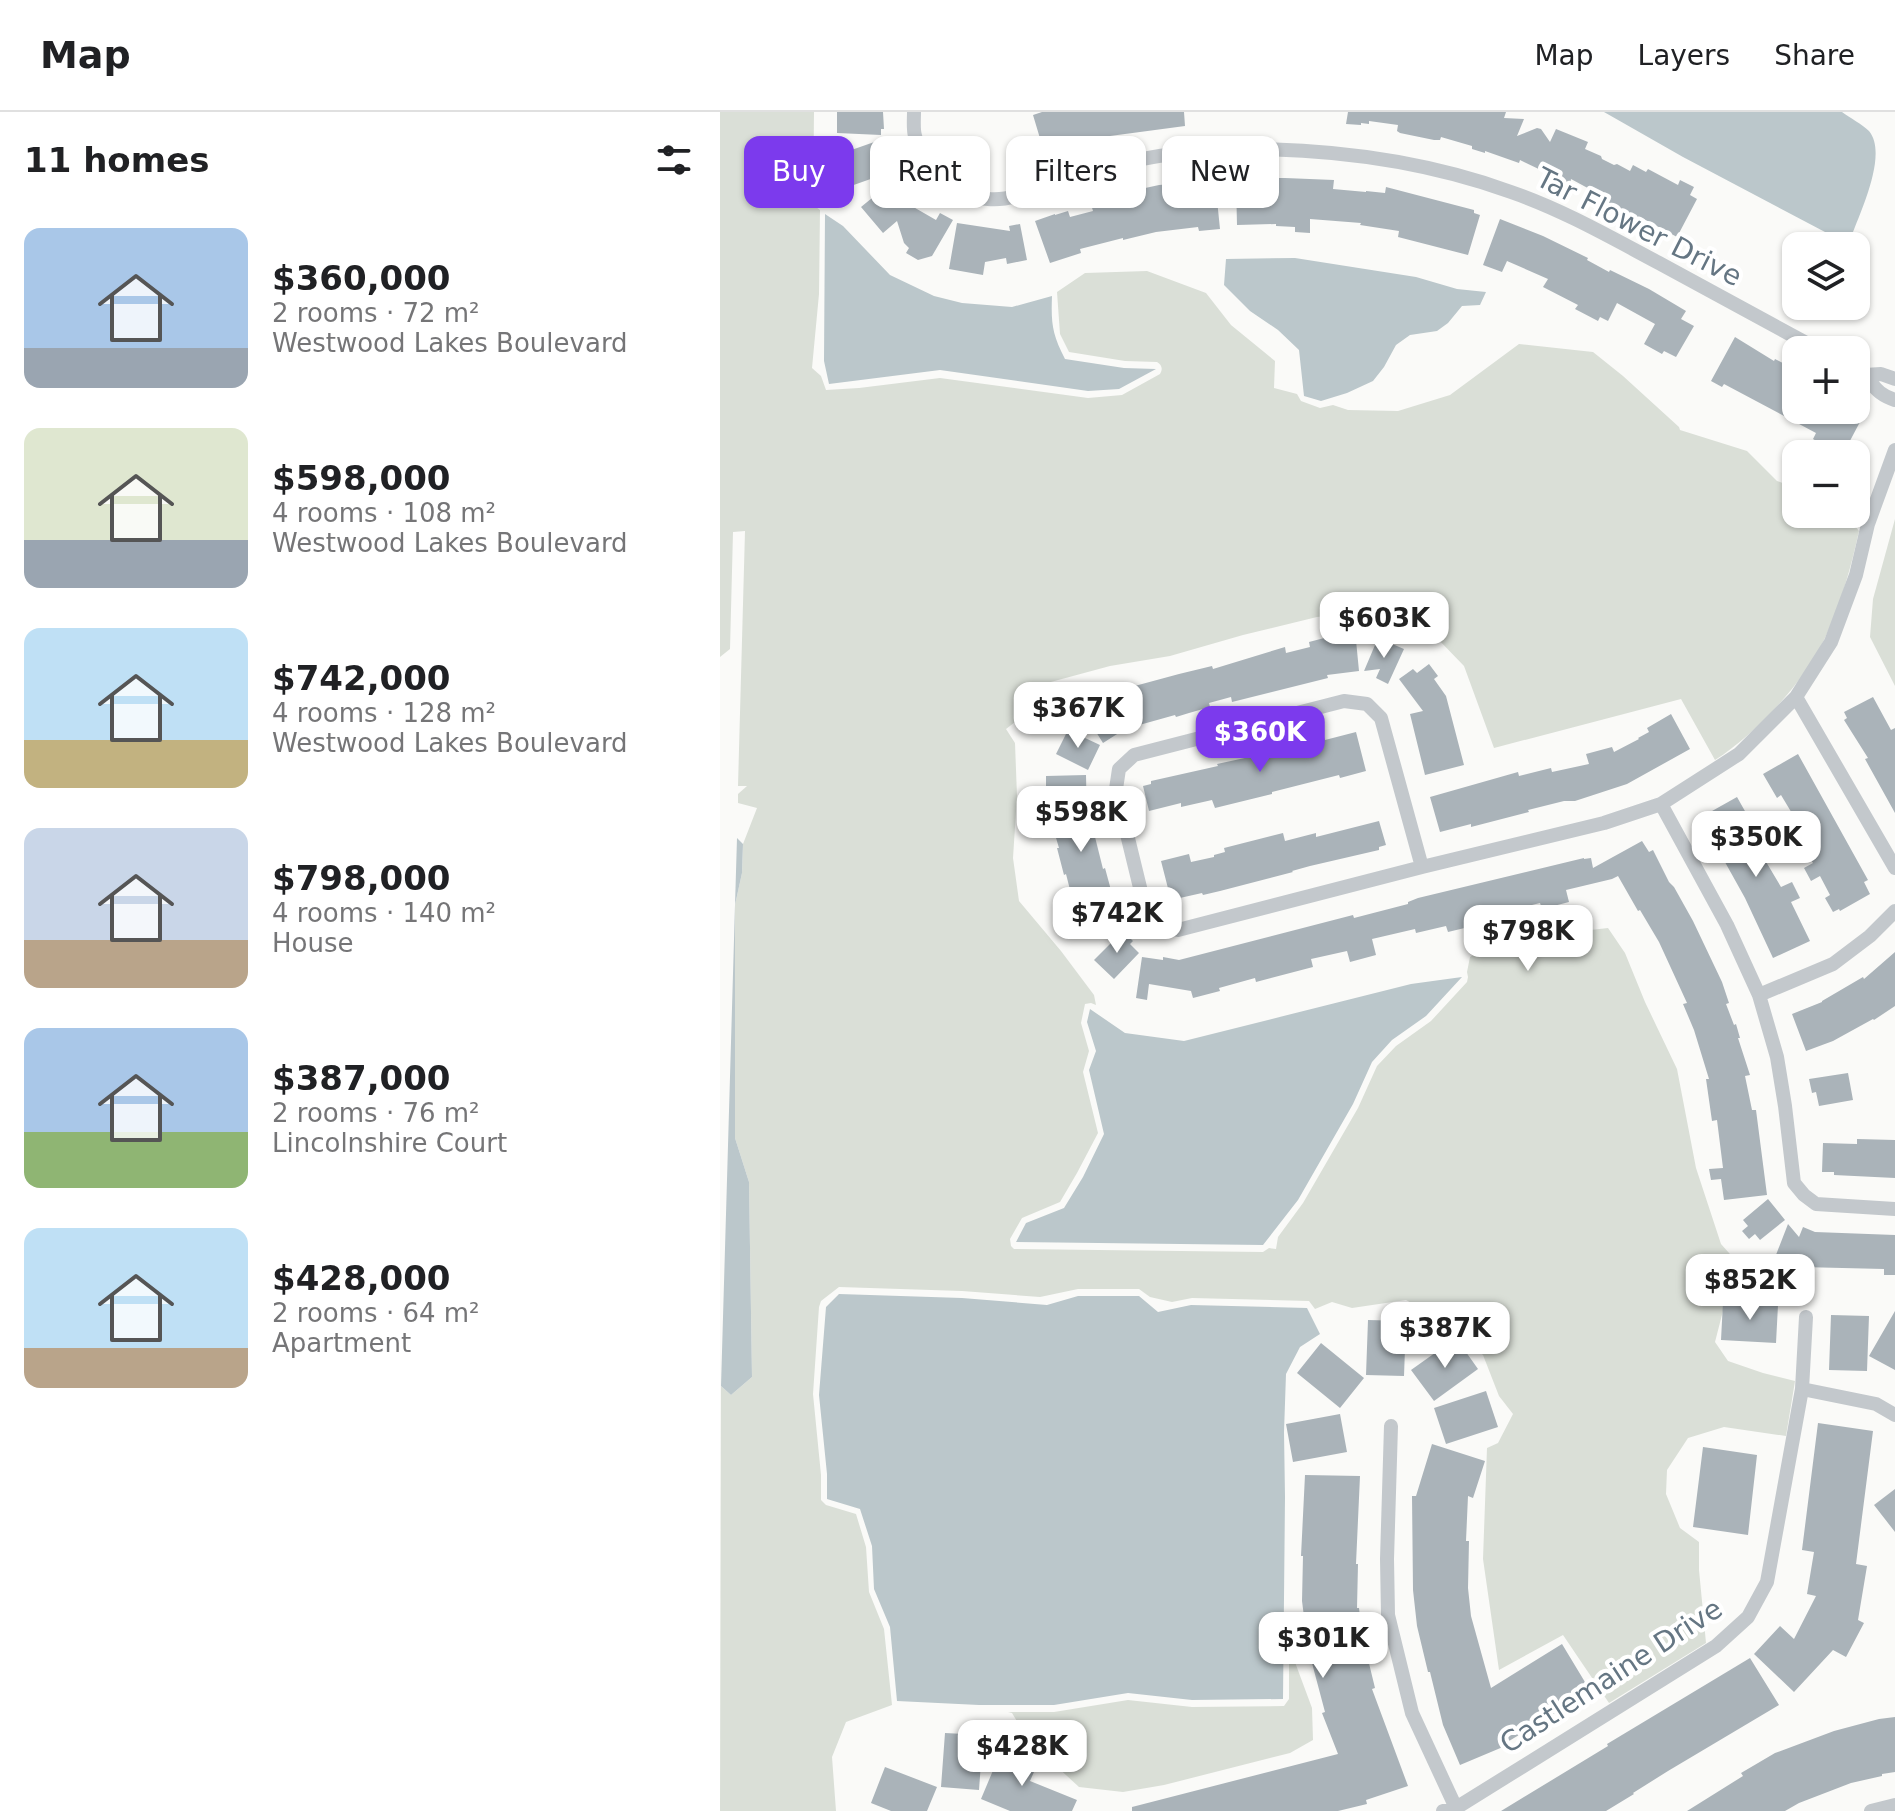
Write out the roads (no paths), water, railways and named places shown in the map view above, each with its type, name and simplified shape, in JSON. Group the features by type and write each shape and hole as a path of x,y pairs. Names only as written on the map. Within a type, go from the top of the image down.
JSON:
{"street":[{"name":"Tar Flower Drive","path":"914,112 915,135 928,168 955,190 989,200 1015,196 1063,179 1139,159 1189,152 1241,149 1323,151 1452,173 1512,192 1579,220 1793,336"},
{"path":"1870,373 1895,379"},
{"path":"1870,384 1895,400"},
{"path":"1422,867 1381,718 1367,704 1344,701 1134,755 1119,769 1116,789 1145,908 1158,926 1178,930 1604,823 1661,804 1739,754 1796,697 1831,642 1856,575 1868,524 1895,450"},
{"path":"1796,697 1895,868"},
{"path":"1661,804 1727,925 1759,995 1777,1057 1794,1183 1816,1204 1895,1209"},
{"path":"1759,995 1833,964 1870,936 1895,911"},
{"name":"Castlemaine Drive","path":"1450,1809 1716,1646 1748,1617 1767,1582 1802,1389 1806,1317"},
{"path":"1802,1389 1876,1404 1895,1415"},
{"path":"1391,1426 1388,1615 1412,1713 1450,1809"},
{"path":"1871,1811 1895,1805"}]}
